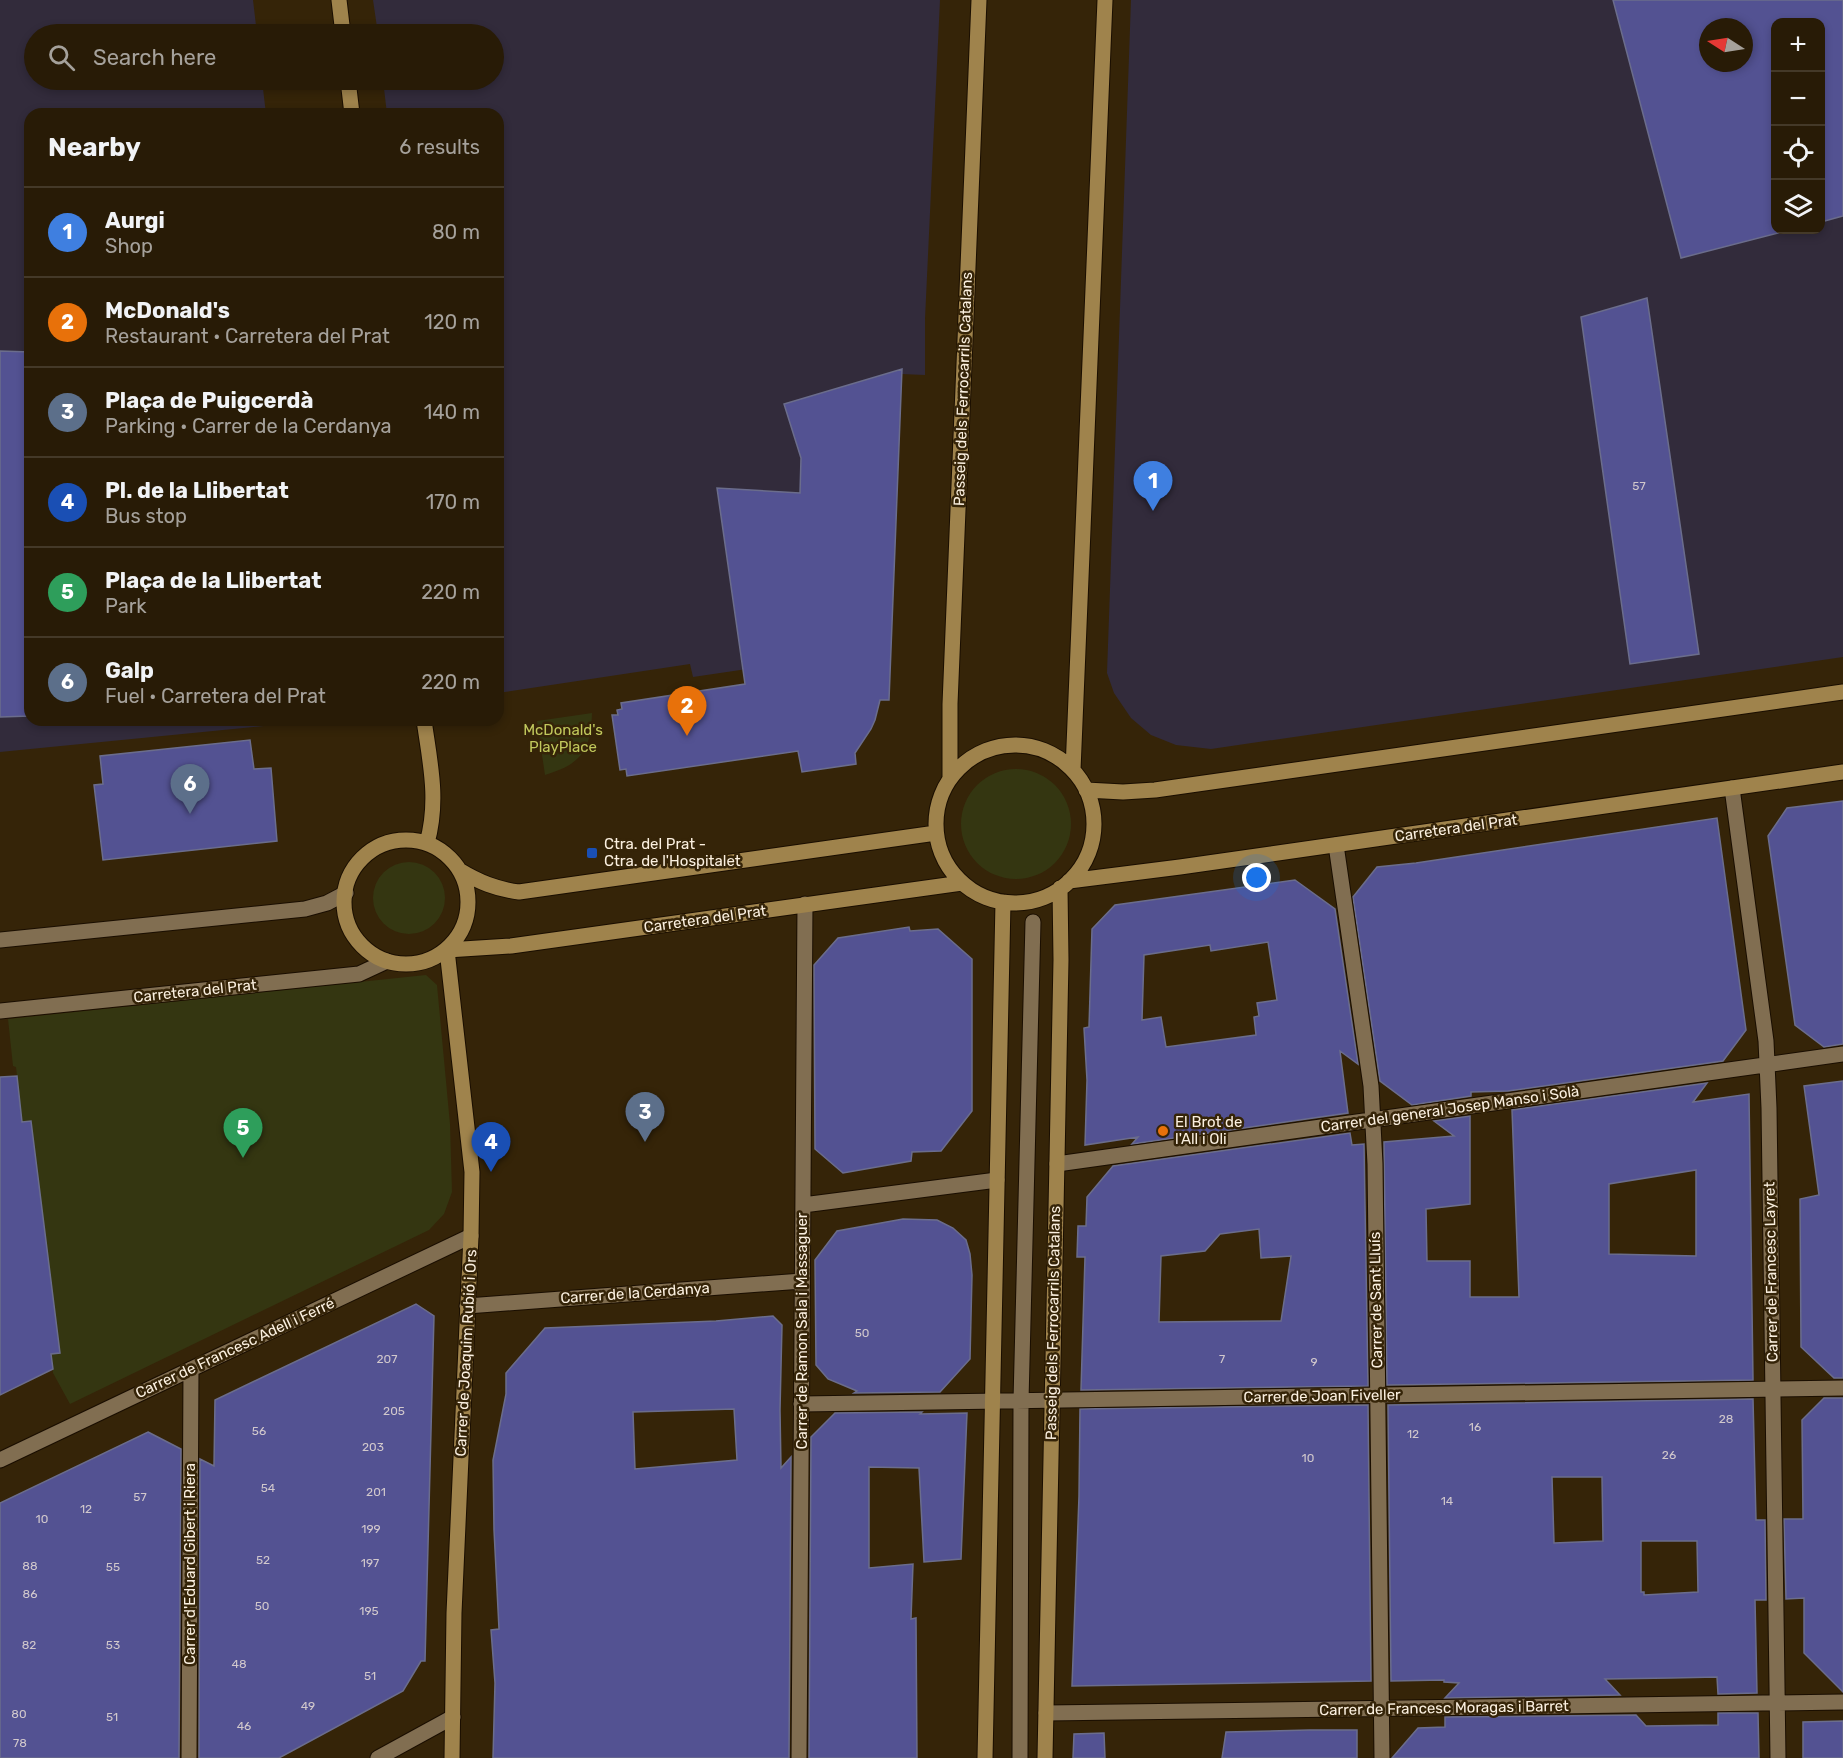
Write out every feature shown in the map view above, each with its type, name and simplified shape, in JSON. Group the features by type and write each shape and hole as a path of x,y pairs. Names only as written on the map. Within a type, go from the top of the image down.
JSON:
{"street":[{"path":"339,0 342,24"},
{"name":"Passeig dels Ferrocarrils Catalans","path":"950,778 950,704 979,0"},
{"path":"1073,770 1105,0"},
{"path":"349,90 351,108"},
{"path":"1086,790 1123,792 1155,790 1843,692"},
{"path":"425,726 434,800 433,823 427,843"},
{"path":"1015,744 1036,747 1056,756 1073,770 1086,790 1094,813 1093,838 1084,861 1065,885 1030,902 1003,902 975,892 962,883 949,868 940,852 936,833 936,814 941,795 950,778 962,764 978,753 1015,744"},
{"name":"Carretera del Prat","path":"1065,885 1843,772"},
{"name":"Carrer de Francesc Layret","path":"1732,788 1766,1041 1778,1758"},
{"path":"459,870 498,889 519,892 936,833"},
{"path":"400,841 427,843 451,859 459,870 466,887 467,915 462,931 447,950 420,962 387,961 370,954 349,930 345,915 346,893 351,875 363,858 378,847 400,841"},
{"name":"Carrer de Sant Lluís","path":"1336,845 1371,1086 1375,1164 1382,1758"},
{"name":"Carretera del Prat","path":"447,950 511,946 962,883"},
{"name":"Passeig dels Ferrocarrils Catalans","path":"1045,1758 1061,960 1065,885"},
{"path":"0,940 305,909 327,903 346,893"},
{"path":"985,1758 1003,902"},
{"name":"Carrer de Ramon Sala i Massaguer","path":"799,1758 805,904"},
{"name":"Passeig dels Ferrocarrils Catalans","path":"1020,1758 1021,1401 1033,922"},
{"name":"Carrer de Joaquim Rubió i Ors","path":"447,950 472,1172 454,1613 453,1758"},
{"name":"Carretera del Prat","path":"0,1011 359,974 387,961"},
{"name":"Carrer del general Josep Manso i Solà","path":"1057,1164 1843,1054"},
{"path":"803,1205 997,1180"},
{"name":"Carrer de Francesc Adell i Ferré","path":"0,1460 471,1236"},
{"name":"Carrer de la Cerdanya","path":"467,1306 802,1281"},
{"name":"Carrer d'Eduard Gibert i Riera","path":"189,1758 191,1369"},
{"name":"Carrer de Joan Fiveller","path":"801,1404 1843,1388"},
{"name":"Carrer de Francesc Moragas i Barret","path":"1046,1713 1843,1702"},
{"path":"378,1758 453,1717"}],"shaded area":[{"path":"0,0 253,0 256,24 24,24 24,90 263,90 265,108 24,108 24,726 263,726 0,752"},
{"path":"373,0 940,0 925,319 925,375 901,374 889,700 879,700 871,729 855,753 856,764 802,772 796,734 768,666 693,677 690,664 504,692 504,108 386,108 384,90 504,90 504,24 377,24"},
{"path":"1131,0 1843,0 1843,657 1211,749 1176,745 1151,735 1131,718 1114,693 1107,673"}],"green space":[{"name":"McDonald's PlayPlace","path":"592,713 589,737 582,754 567,766 545,775 537,721"},
{"path":"1016,769 1037,773 1055,785 1067,803 1071,824 1067,845 1055,863 1037,875 1016,879 995,875 977,863 965,845 961,824 965,803 977,785 995,773"},
{"path":"409,862 429,868 439,878 445,898 439,918 429,928 409,934 389,928 379,918 373,898 379,878 389,868"},
{"path":"426,975 437,985 450,1124 452,1192 444,1214 429,1230 70,1404 53,1373 31,1121 22,1122 8,1019"}],"building":[{"path":"1613,0 1843,0 1843,216 1825,221 1825,18 1771,18 1771,234 1774,234 1681,258"},
{"path":"1647,298 1699,654 1630,664 1581,317"},
{"path":"0,351 24,352 24,716 0,717"},
{"path":"902,369 889,700 880,700 871,729 855,753 856,764 802,772 798,751 627,776 626,769 620,770 612,715 618,715 617,710 622,709 621,703 745,684 717,488 800,493 801,458 784,404"},
{"path":"250,740 254,769 271,768 277,841 103,860 94,785 103,784 100,756"},
{"path":"1843,801 1843,1044 1824,1047 1795,1025 1768,836 1787,808"},
{"path":"1717,818 1746,1030 1723,1061 1508,1091 1471,1092 1471,1096 1412,1105 1380,1081 1353,897 1377,867"},
{"path":"1295,880 1335,909 1358,1064 1340,1051 1348,1113 1132,1144 1138,1137 1085,1145 1087,1080 1084,1028 1089,1027 1092,929 1115,905","holes":["1268,942 1277,1000 1257,1003 1259,1016 1254,1017 1256,1035 1166,1047 1161,1017 1142,1020 1144,955 1210,945 1211,951"]},
{"path":"909,927 910,931 938,929 972,959 972,1111 941,1151 912,1152 911,1161 843,1173 815,1149 814,965 838,938"},
{"path":"17,1076 22,1122 31,1121 60,1353 51,1354 53,1369 0,1395 0,1077"},
{"path":"1843,1081 1843,1378 1834,1378 1801,1347 1800,1199 1819,1195 1804,1086"},
{"path":"1707,1083 1693,1102 1749,1094 1753,1380 1387,1385 1384,1142 1454,1136 1434,1121 1470,1116 1470,1204 1426,1209 1427,1261 1470,1261 1470,1297 1519,1297 1512,1110","holes":["1696,1170 1696,1256 1609,1254 1609,1184"]},
{"path":"1350,1133 1352,1145 1364,1144 1368,1386 1081,1390 1085,1257 1077,1257 1078,1226 1086,1226 1087,1197 1113,1166","holes":["1259,1229 1261,1258 1291,1256 1281,1321 1159,1322 1161,1256 1205,1251 1220,1234"]},
{"path":"903,1219 937,1220 953,1228 966,1240 972,1275 970,1359 940,1392 854,1393 857,1391 828,1379 816,1365 815,1260 837,1231"},
{"path":"416,1304 434,1316 425,1661 421,1661 403,1691 279,1758 199,1758 200,1459 214,1466 215,1400"},
{"path":"773,1316 782,1325 781,1468 791,1457 789,1758 493,1758 495,1683 491,1630 499,1629 493,1460 506,1394 506,1373 545,1328 716,1321","holes":["734,1409 737,1460 635,1469 633,1412"]},
{"path":"1824,1398 1843,1398 1843,1692 1804,1653 1804,1598 1786,1599 1784,1519 1803,1519 1802,1420"},
{"path":"1753,1399 1756,1520 1765,1520 1766,1600 1755,1600 1757,1693 1718,1694 1717,1677 1605,1679 1620,1695 1445,1698 1459,1683 1444,1682 1444,1680 1391,1681 1388,1405","holes":["1552,1477 1602,1477 1603,1541 1554,1543","1641,1541 1697,1541 1698,1592 1644,1595 1644,1592 1641,1592"]},
{"path":"1368,1405 1371,1681 1072,1686 1080,1409"},
{"path":"922,1412 920,1414 967,1413 961,1559 924,1562 919,1468 869,1467 869,1568 913,1564 911,1619 916,1618 917,1758 809,1758 811,1437 835,1413"},
{"path":"148,1432 181,1449 179,1758 0,1758 0,1503"},
{"path":"1718,1713 1758,1713 1759,1758 1392,1758 1418,1728 1445,1727 1445,1717 1636,1715 1646,1726 1718,1725"},
{"path":"1843,1721 1843,1758 1803,1758 1803,1722"},
{"path":"1357,1730 1357,1758 1222,1758 1226,1732"},
{"path":"1104,1733 1105,1758 1073,1758 1074,1734"}],"place":[{"name":"Aurgi","path":"1153,511"},
{"name":"McDonald's","path":"687,736"},
{"name":"Galp","path":"190,814"},
{"name":"Ctra. del Prat - Ctra. de l'Hospitalet","path":"592,853"},
{"name":"El Brot de l'All i Oli","path":"1163,1131"},
{"name":"Plaça de Puigcerdà","path":"645,1142"},
{"name":"Plaça de la Llibertat","path":"243,1158"},
{"name":"Pl. de la Llibertat","path":"491,1172"}]}
